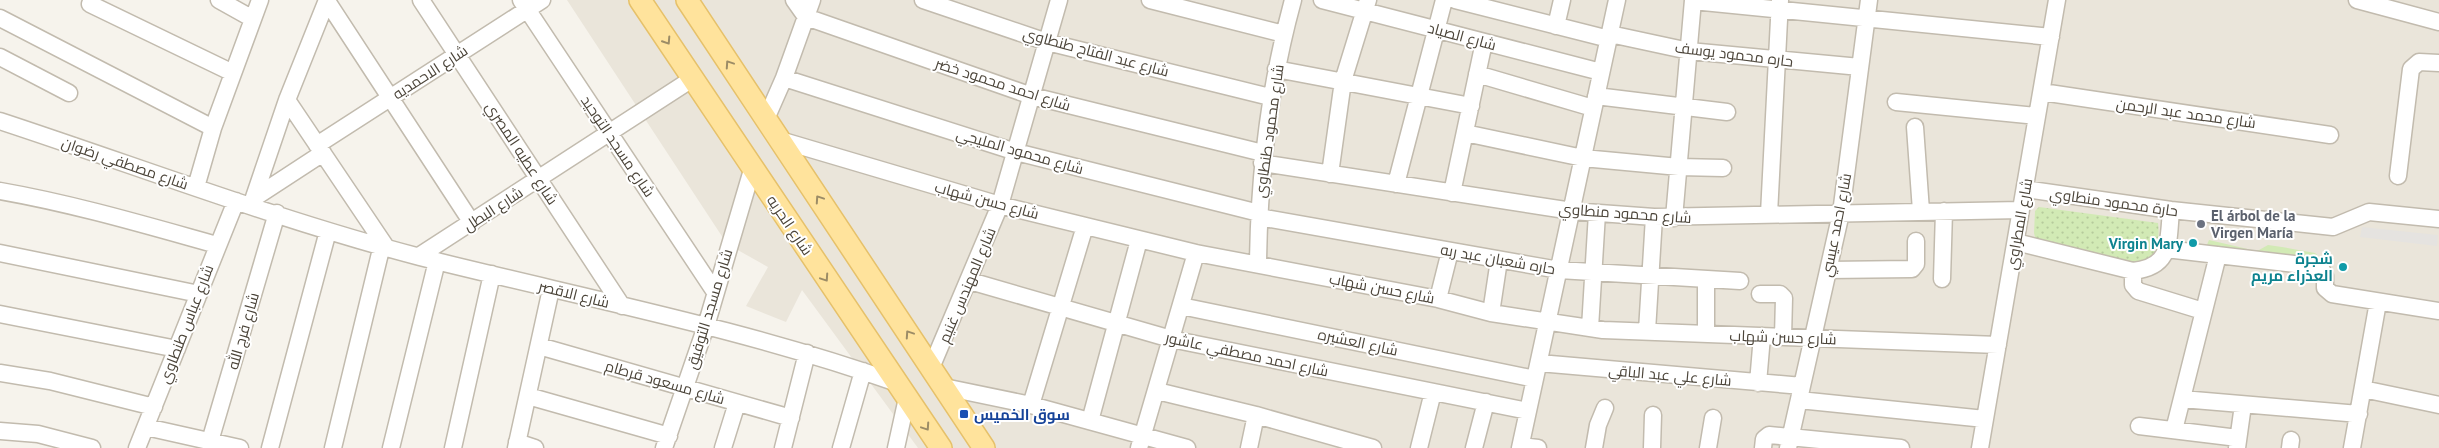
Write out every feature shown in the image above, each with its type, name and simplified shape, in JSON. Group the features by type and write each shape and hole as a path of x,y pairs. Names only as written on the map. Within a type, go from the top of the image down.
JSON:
{"main road":[{"name":"شارع الحريه","path":"640,0 752,170 941,448"},
{"path":"687,0 984,448"}],"street":[{"path":"219,0 253,19"},
{"path":"196,187 213,128 260,0"},
{"name":"شارع عطيه المصري","path":"421,0 622,306"},
{"name":"شارع الاحمديه","path":"247,202 390,98 457,55 524,5 542,0"},
{"path":"794,0 806,16"},
{"path":"766,119 784,78 812,0"},
{"name":"شارع عبد الفتاح طنطاوي","path":"923,0 1047,42 1270,98"},
{"name":"شارع المهندس غنيم","path":"931,368 970,281 1000,205 1059,0"},
{"path":"1150,0 1284,34"},
{"name":"شارع محمود طنطاوي","path":"1258,264 1263,158 1270,98 1293,0"},
{"name":"شارع الصياد","path":"1322,0 1366,6 1436,30 1602,72"},
{"path":"1396,184 1444,0"},
{"name":"حاره محمود يوسف","path":"1455,0 1473,2 1556,26 1689,51 1860,67"},
{"path":"1556,26 1562,0"},
{"path":"1538,448 1521,447 1617,0"},
{"name":"شارع احمد عيسي","path":"1789,442 1841,213 1869,0"},
{"name":"شارع المطراوي","path":"1980,448 2057,0"},
{"path":"2357,0 2398,6 2438,19"},
{"path":"327,1 472,223"},
{"name":"شارع عباس طنطاوي","path":"138,448 217,245 247,202 327,1"},
{"path":"1674,218 1693,1 1780,5 1866,20 2051,37"},
{"path":"90,4 233,74"},
{"name":"شارع مسجد التوحيد","path":"524,5 715,292"},
{"path":"1769,214 1780,5"},
{"path":"1330,174 1343,81 1366,6"},
{"name":"شارع احمد محمود خضر","path":"806,16 1032,96 1263,158"},
{"path":"0,18 213,128"},
{"path":"1452,193 1484,42"},
{"path":"0,57 69,93"},
{"path":"2398,176 2411,69 2419,62 2434,63"},
{"path":"1276,69 1470,106"},
{"path":"1477,74 1595,102 1684,107 1727,112"},
{"name":"شارع محمود المليجي","path":"784,78 1016,152 1259,215"},
{"name":"شارع البطل","path":"419,256 692,79"},
{"name":"شارع محمد عبد الرحمن","path":"2042,92 2330,135"},
{"path":"287,100 384,246 333,448"},
{"path":"1896,102 2037,116"},
{"name":"شارع مصطفي رضوان","path":"0,121 196,187 247,202"},
{"path":"1916,127 1921,211"},
{"path":"1465,133 1583,158 1679,167 1723,168"},
{"name":"شارع حسن شهاب","path":"780,140 1000,205 1139,240 1547,323 1590,328 1706,334 1998,345"},
{"name":"شارع محمود منطاوي","path":"1263,158 1330,174 1452,193 1572,211 1654,218 2021,210"},
{"name":"شارع مسجد التوفيق","path":"666,442 706,326 752,170"},
{"name":"حارة محمود منطاوي","path":"2025,190 2171,210 2333,227 2369,212 2439,219"},
{"path":"0,191 49,200 116,216 217,245"},
{"name":"شارع الاقصر","path":"247,202 328,231 419,256 706,326 807,353 863,371 902,390"},
{"path":"2016,242 2133,272 2149,270 2160,262 2166,249 2171,210"},
{"path":"1942,279 1944,211"},
{"path":"1590,328 1597,213"},
{"name":"شارع فرج الله","path":"209,445 277,214"},
{"name":"حاره شعبان عبد ربه","path":"1259,215 1559,270 1740,281"},
{"path":"1647,331 1654,218"},
{"path":"1031,405 1085,226"},
{"path":"270,448 328,231"},
{"path":"1090,421 1139,240"},
{"path":"1828,270 1912,269 1916,264 1916,242"},
{"path":"2166,249 2320,267 2325,276 2325,288 2332,294 2439,311"},
{"path":"1438,300 1450,251"},
{"path":"0,253 199,294"},
{"path":"1142,442 1196,253"},
{"path":"2174,430 2218,255"},
{"path":"1491,313 1500,260"},
{"path":"391,448 438,261"},
{"path":"2133,272 2133,285 2138,291 2203,311"},
{"path":"453,448 492,274"},
{"path":"1706,279 1706,334"},
{"name":"شارع احمد مصطفي عاشور","path":"970,281 1171,339 1528,411"},
{"path":"535,448 517,445 551,289"},
{"path":"1760,294 1780,294 1784,298 1783,337"},
{"path":"2352,448 2378,302"},
{"name":"شارع العشيره","path":"1181,306 1537,371"},
{"path":"0,314 177,349"},
{"path":"1758,382 1762,336"},
{"name":"شارع مسعود قرطام","path":"539,346 791,418"},
{"path":"783,448 807,353"},
{"path":"841,448 863,371"},
{"name":"شارع علي عبد الباقي","path":"1537,371 1758,382 1800,393 1985,419"},
{"path":"0,373 50,381 154,407"},
{"path":"944,387 1031,405 1090,421 1142,442 1187,448"},
{"path":"2363,389 2439,405"},
{"path":"896,448 902,390"},
{"path":"1157,391 1256,415 1373,448"},
{"path":"1419,448 1433,392"},
{"path":"528,396 666,442"},
{"path":"2182,399 2358,414"},
{"path":"723,448 737,402"},
{"path":"1474,448 1486,402"},
{"path":"2139,426 2174,430 2238,443 2243,405"},
{"path":"1594,448 1598,425 1605,408"},
{"path":"1249,448 1256,415"},
{"path":"1652,448 1653,415"},
{"path":"1708,448 1713,418"},
{"path":"146,427 209,445 240,448"},
{"path":"0,431 38,434 92,448"},
{"path":"1764,448 1764,439 1768,435 1789,442 1901,448"}],"shaded area":[{"path":"567,0 2439,0 2439,448 918,448 802,290 786,322 746,306 768,267 727,244"},
{"path":"2362,227 2438,235 2437,246 2360,237"}],"green space":[{"path":"2039,207 2158,223 2156,247 2152,257 2143,265 2036,241 2034,233 2035,211"},
{"path":"2209,240 2252,250 2259,250 2268,245 2282,247 2315,253 2323,260 2206,247"}],"place":[{"name":"El árbol de la Virgen María","path":"2201,224"},
{"name":"Virgin Mary","path":"2193,243"},
{"name":"شجرة العذراء مريم","path":"2343,267"},
{"name":"سوق الخميس","path":"964,414"}]}
